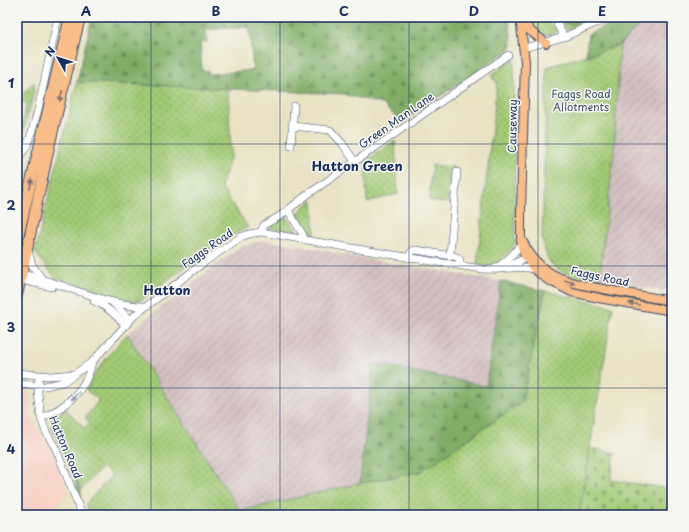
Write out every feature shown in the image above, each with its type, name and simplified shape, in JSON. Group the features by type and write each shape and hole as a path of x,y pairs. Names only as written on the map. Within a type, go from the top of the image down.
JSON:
{"highway":[{"path":"17,240 70,17"},
{"path":"17,295 80,17"}],"main road":[{"name":"Causeway","path":"520,17 525,62 521,239 526,246 534,269"},
{"path":"524,17 529,30 546,43"},
{"name":"Faggs Road","path":"529,257 553,274 571,283 671,299"},
{"name":"Faggs Road","path":"534,269 548,280 572,292 669,310"}],"street":[{"path":"17,159 26,148 30,138 38,110 58,17"},
{"path":"563,17 559,19 557,24 564,37"},
{"path":"524,48 546,43 596,23 618,17"},
{"name":"Green Man Lane","path":"261,232 264,225 288,210 508,55"},
{"path":"291,146 294,106"},
{"path":"292,126 330,130 337,137 355,162"},
{"path":"450,255 457,172"},
{"path":"288,210 304,235 304,240"},
{"name":"Faggs Road","path":"17,384 53,385 63,382 76,374 92,362 125,325 147,306 232,242 249,234 261,232 408,258 496,270 534,269"},
{"path":"496,270 504,262 521,239"},
{"path":"28,248 32,265 42,279"},
{"path":"408,258 412,250 416,250 450,255 459,258 460,265"},
{"path":"496,270 529,257"},
{"path":"21,276 42,279 113,303 147,306"},
{"path":"21,276 101,304 115,314 125,325"},
{"path":"669,310 671,299"},
{"path":"113,303 130,320"},
{"path":"41,418 54,412 75,397 87,378 92,362"},
{"path":"17,373 60,376 76,374"},
{"name":"Hatton Road","path":"39,375 38,393 41,418 46,432 56,449 82,515"}],"shaded area":[{"path":"636,17 672,17 672,272 667,291 599,283 614,151 620,45 639,25"},
{"path":"263,240 308,247 372,260 501,281 486,386 373,363 360,483 240,511 127,334 238,248"},
{"path":"17,390 27,392 30,396 32,420 52,451 70,494 61,497 57,515 17,515"}],"green space":[{"path":"92,17 509,17 512,45 510,49 402,122 382,104 343,94 77,82","holes":["249,27 253,70 209,74 208,71 202,71 200,42 207,42 206,30"]},
{"path":"529,17 545,17 550,25 555,29 555,33 542,35 530,22"},
{"path":"569,17 586,17 572,25 562,21"},
{"path":"586,17 603,17 568,30 562,21 572,25"},
{"path":"636,19 639,25 620,45 586,56 588,34 606,26"},
{"name":"Faggs Road Allotments","path":"620,45 614,151 599,283 566,274 554,267 547,256 544,247 542,238 547,67"},
{"path":"514,59 515,245 498,263 490,267 477,265 497,84 491,75"},
{"path":"34,82 33,95 26,124 17,146 17,134 20,133 27,103 18,101"},
{"path":"77,82 228,88 231,155 221,187 248,227 216,244 141,300 135,302 56,278 35,252"},
{"path":"395,141 398,194 367,202 365,162"},
{"path":"432,165 454,167 453,170 450,171 448,197 450,203 429,200"},
{"path":"313,200 315,235 309,235 298,216 302,208"},
{"path":"287,218 298,232 270,228 270,225"},
{"path":"501,281 545,291 522,402 420,472 360,483 373,363 486,386"},
{"path":"545,291 613,307 579,515 90,515 86,504 112,475 102,467 81,490 54,421 57,417 56,415 66,409 84,428 90,422 85,418 99,400 86,390 99,368 127,334 240,511 360,483 420,472 522,402"},
{"path":"56,415 57,417 54,421 56,428 81,490 81,497 52,428 51,419"},
{"path":"590,448 615,453 611,480 672,489 672,515 579,515"}],"district":[{"name":"Hatton Green","path":"357,165"},
{"name":"Hatton","path":"167,289"}]}
